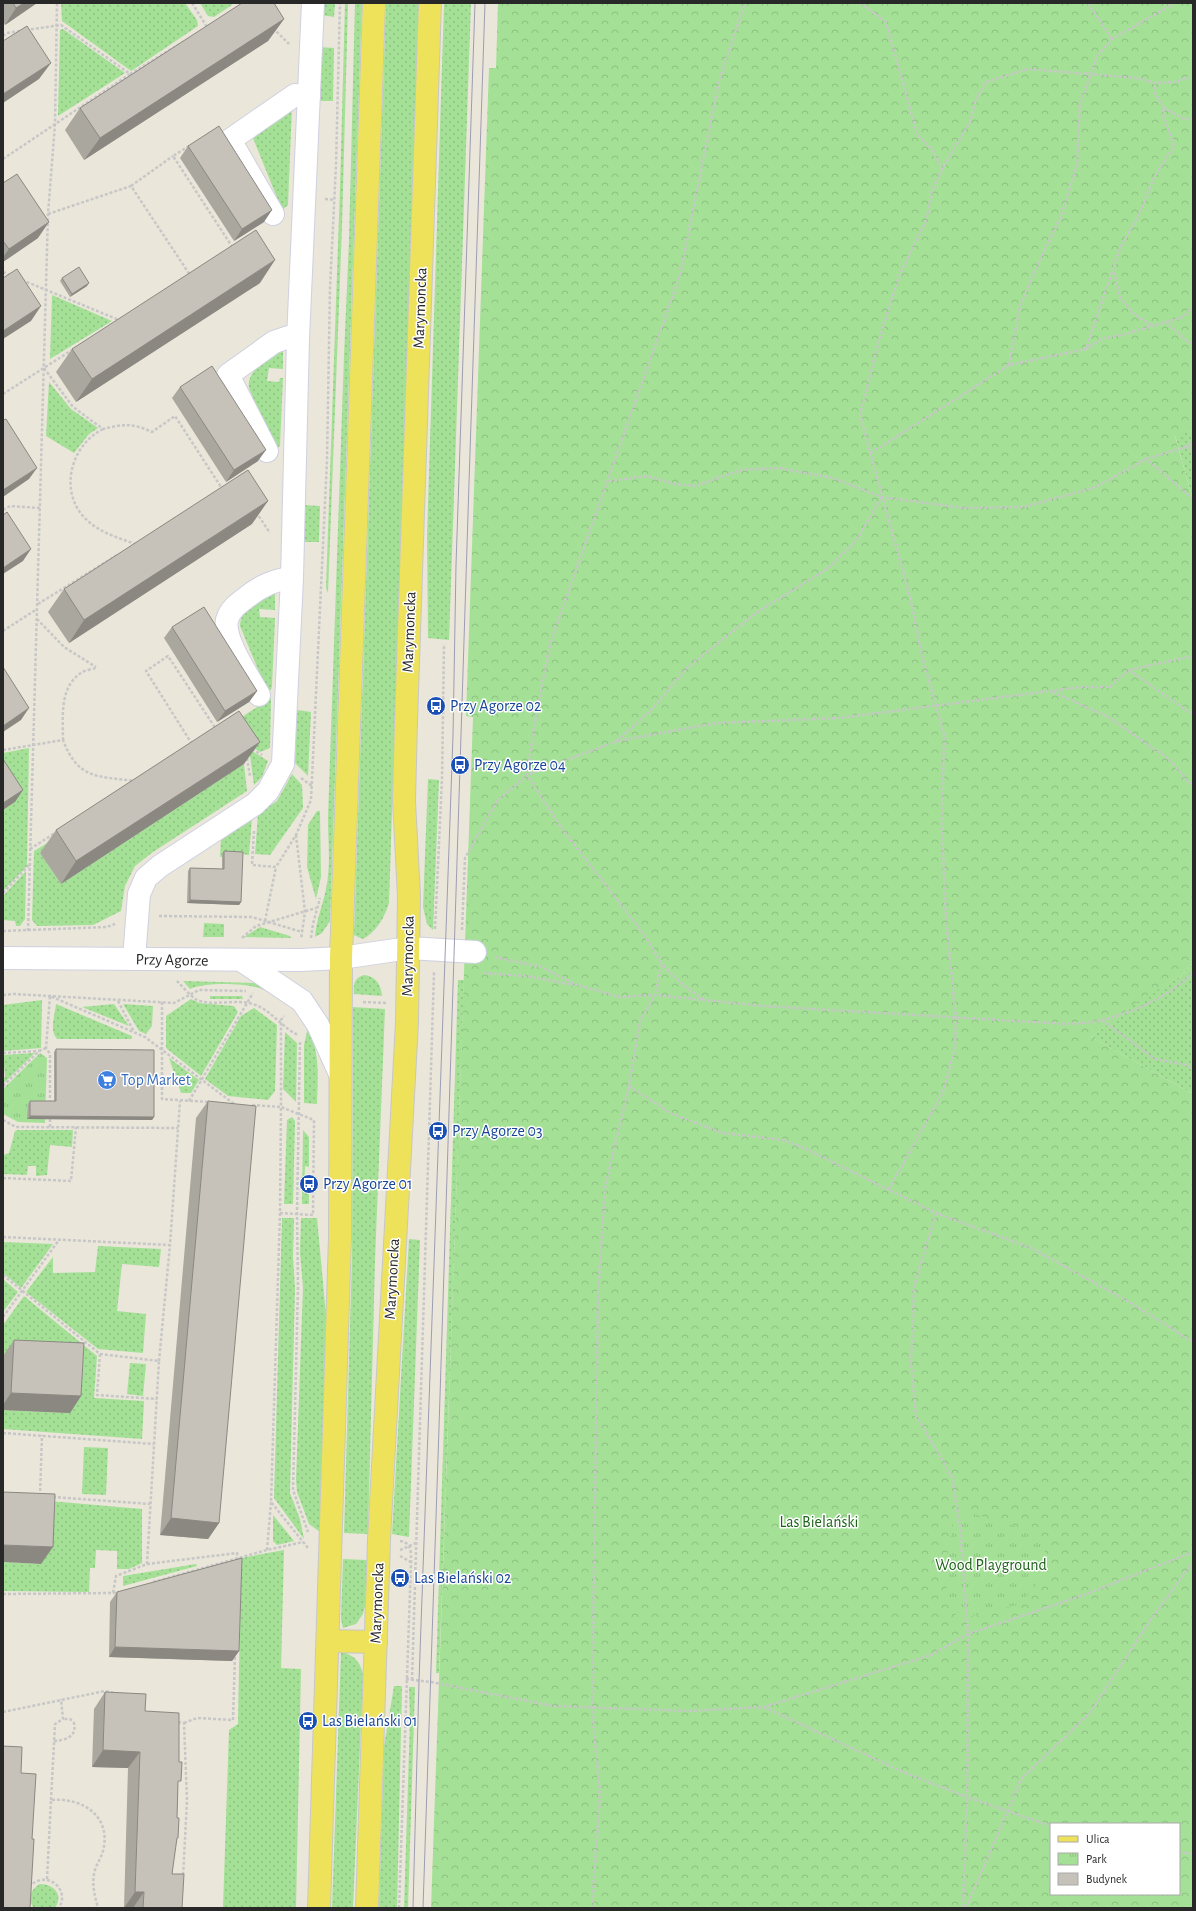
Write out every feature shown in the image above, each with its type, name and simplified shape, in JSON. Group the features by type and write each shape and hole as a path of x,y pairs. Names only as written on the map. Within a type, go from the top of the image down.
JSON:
{"main road":[{"path":"319,1908 340,1237 341,958 374,3"},
{"name":"Marymoncka","path":"367,1908 379,1540 409,948 409,896 404,801 430,3"},
{"path":"328,1641 376,1642"}],"street":[{"path":"134,959 139,894 146,878 160,866 255,804 268,792 283,764 292,578 298,339 313,3"},
{"path":"273,214 230,140 295,95 309,96"},
{"path":"267,451 228,375 274,342 288,337 298,339"},
{"path":"259,695 228,637 227,620 233,607 251,594 281,579 292,578"},
{"name":"Przy Agorze","path":"3,958 312,960 341,958 409,948 468,952"},
{"path":"241,960 302,1001 318,1025 340,1074"}],"path":[{"path":"28,931 48,214 55,124 58,3"},
{"path":"192,3 208,26 202,30"},
{"path":"265,921 276,867 296,835 311,800 312,793 327,460 330,288 336,165 340,3"},
{"path":"705,1000 683,985 662,964 643,933 563,830 527,775 535,722 550,644 609,481 680,275 718,81 745,3"},
{"path":"860,3 886,22 917,134 933,151 942,169"},
{"path":"1088,3 1112,39"},
{"path":"1009,365 1019,310 1030,281 1061,216 1077,165 1080,103 1098,55 1112,39 1175,3"},
{"path":"3,36 7,33 62,25 130,74"},
{"path":"271,25 291,47"},
{"path":"3,29 7,33"},
{"path":"3,159 130,74 189,38"},
{"path":"889,1189 943,1092 955,1049 956,1018 946,920 942,829 944,734 922,656 910,597 881,497 871,453 860,415 879,340 899,276 926,221 932,191 942,169 970,122 976,99 986,82 1028,69 1137,78 1155,83 1175,82 1193,76"},
{"path":"1086,349 1114,271 1120,248 1142,212 1147,194 1155,176 1174,146 1164,118 1163,107 1155,93 1155,83"},
{"path":"1163,107 1182,118 1193,120"},
{"path":"48,214 131,186 173,156 193,144"},
{"path":"173,156 234,250"},
{"path":"131,186 191,277 197,273"},
{"path":"1114,271 1120,297 1135,315 1151,325"},
{"path":"3,272 120,321 114,325"},
{"path":"871,453 1009,365 1086,349 1104,338 1122,335 1151,325 1183,317 1193,306"},
{"path":"1166,321 1193,346"},
{"path":"3,394 76,348"},
{"path":"44,368 73,407 103,429"},
{"path":"135,544 102,531 88,521 79,512 73,499 70,482 72,466 82,446 95,433 119,424 138,425 152,432 175,416 223,490"},
{"path":"1186,447 1193,440"},
{"path":"609,481 647,476 675,484 695,486 741,470 778,468 833,478 881,497 963,508 1024,507 1096,487 1146,459 1193,445"},
{"path":"1186,447 1193,452"},
{"path":"1146,459 1193,499"},
{"path":"216,495 230,486"},
{"path":"617,742 654,707 687,668 756,613 827,569 856,541 881,497"},
{"path":"3,510 10,506 40,508"},
{"path":"253,507 274,538"},
{"path":"128,548 142,540"},
{"path":"37,604 122,552"},
{"path":"3,631 37,609"},
{"path":"37,619 64,648 96,668 82,672 72,682 63,701 63,740 68,755 76,766 89,774 136,781 129,785"},
{"path":"434,950 442,780 444,644"},
{"path":"193,744 146,671 168,656 217,729"},
{"path":"577,985 541,967 468,952 465,858 498,801 527,775 617,742 716,723 839,718 1053,692 1081,687 1110,687 1129,670 1193,656"},
{"path":"1129,670 1193,715"},
{"path":"1053,692 1114,721 1169,759 1193,787"},
{"path":"211,733 221,726"},
{"path":"3,750 63,740"},
{"path":"187,748 199,741"},
{"path":"246,752 255,804 252,865 276,867"},
{"path":"30,849 57,832"},
{"path":"296,835 305,912 301,940"},
{"path":"3,894 30,865"},
{"path":"216,960 256,926 317,908"},
{"path":"156,959 190,995 197,1000 205,1002 247,1003 261,1007 281,1024 301,1035 298,1114 298,1287 293,1490 309,1536"},
{"path":"592,1908 600,1794 592,1707 598,1294 605,1188 629,1086 640,1021 655,995 662,964"},
{"path":"412,1680 431,1025 434,970 439,971"},
{"path":"482,973 526,976 577,985 620,997 655,995 763,1006 1067,1024 1102,1020 1144,1006 1184,982 1193,972"},
{"path":"3,995 14,994 174,1003 199,990 258,993"},
{"path":"189,1101 253,992"},
{"path":"50,996 145,1038 234,1104"},
{"path":"50,996 46,1048 50,1054 50,1105"},
{"path":"118,1000 135,1033"},
{"path":"359,1001 386,1003"},
{"path":"162,1002 162,1099 212,1103"},
{"path":"267,1550 271,1502 280,1213 281,1020 286,1013"},
{"path":"1102,1020 1155,1058 1187,1065 1193,1070"},
{"path":"3,1053 39,1051 46,1048"},
{"path":"3,1086 39,1051"},
{"path":"629,1086 670,1113 723,1133 783,1140 804,1148 936,1213 1031,1248 1130,1303 1193,1342"},
{"path":"147,1564 159,1361 170,1245 180,1101"},
{"path":"226,1104 241,1105"},
{"path":"249,1105 280,1107 314,1120 313,1214 280,1213"},
{"path":"50,1112 50,1127"},
{"path":"3,1120 16,1127 178,1128"},
{"path":"3,1178 71,1181 76,1127"},
{"path":"936,1213 914,1287 911,1364 916,1415 952,1477 960,1526 968,1634 967,1797 963,1908"},
{"path":"3,1237 170,1245"},
{"path":"3,1317 59,1240"},
{"path":"3,1275 100,1354 159,1361"},
{"path":"100,1354 97,1395 157,1399"},
{"path":"3,1433 154,1444"},
{"path":"40,1496 42,1435"},
{"path":"33,1495 150,1504"},
{"path":"271,1502 310,1550"},
{"path":"394,1541 405,1542 409,1546 411,1562 399,1908"},
{"path":"150,1583 267,1550 303,1542"},
{"path":"415,1564 394,1553 416,1543"},
{"path":"406,1679 553,1706 690,1711 764,1707 932,1654 968,1634 1081,1596 1193,1552"},
{"path":"113,1593 116,1576 147,1564 237,1553 237,1566"},
{"path":"966,1908 1021,1779 1090,1712 1149,1622 1193,1562"},
{"path":"3,1594 113,1593 120,1591"},
{"path":"176,1722 184,1723 197,1718 233,1720 235,1650"},
{"path":"3,1712 105,1691 115,1693 114,1700"},
{"path":"62,1699 63,1719"},
{"path":"764,1707 903,1772 967,1797 1050,1826"},
{"path":"47,1879 52,1800 54,1741 55,1724 63,1719 70,1719 74,1723 74,1732 72,1736 66,1740 54,1741"},
{"path":"182,1883 187,1800 184,1723"},
{"path":"52,1800 73,1801 86,1806 96,1814 103,1827 105,1840 103,1852 94,1872 93,1883 98,1908"},
{"path":"1180,1852 1193,1854"},
{"path":"28,1888 33,1883 47,1879 59,1886 63,1900 59,1908"}],"green space":[{"path":"61,3 185,3 197,20 198,26 131,71 62,21"},
{"path":"200,3 231,3 232,5 214,17 208,16"},
{"path":"321,3 335,3 334,17 321,15"},
{"path":"345,3 348,3 342,226 328,593 326,588"},
{"path":"355,3 362,3 330,921 322,933 315,937 328,880 329,862 328,817 349,240"},
{"path":"386,3 419,3 389,903 379,924 368,936 363,939 354,935"},
{"path":"444,3 471,3 449,640 428,638 427,536"},
{"name":"Las Bielański","path":"498,3 1193,3 1193,430 1175,436 1193,500 1193,963 1181,976 1140,1000 1091,1037 1193,1094 1193,1908 431,1908 473,717 466,716 489,68 496,68"},
{"path":"63,29 125,73 58,116 60,30"},
{"path":"319,47 334,48 333,101 318,101"},
{"path":"292,107 288,205 282,210 253,138 256,131"},
{"path":"52,295 112,321 50,359"},
{"path":"283,349 283,369 269,368 267,381 279,382 280,378 283,378 280,446 275,450 249,388 249,381 251,375 260,365"},
{"path":"49,382 71,409 98,428 89,434 74,453 46,436"},
{"path":"1193,430 1193,500 1175,435"},
{"path":"304,505 320,506 319,542 303,542"},
{"path":"275,592 275,610 259,609 260,617 275,618 272,686 271,690 267,691 240,626 241,620 247,609"},
{"path":"271,698 270,748 260,752 249,745 234,722"},
{"path":"297,710 311,712 308,776 295,763"},
{"path":"29,748 27,866 3,891 3,810 15,802 3,783 3,753"},
{"path":"249,749 268,761 262,777 254,785"},
{"path":"244,764 247,791 153,852 135,866 125,886 121,911 93,925 37,926 32,920 34,851 54,839 40,853 61,884"},
{"path":"292,774 302,785 303,808 270,855 255,854 258,814 277,801"},
{"path":"428,779 439,780 433,930 427,924 423,907"},
{"path":"317,811 320,811 321,877 316,899 307,867 308,825"},
{"path":"252,818 249,855 242,854 220,857 221,838"},
{"path":"26,871 25,919 20,926 16,926 15,921 3,920 3,896"},
{"path":"204,923 224,924 224,937 203,937"},
{"path":"260,927 290,936 291,938 244,937"},
{"path":"1193,963 1193,1094 1091,1037 1140,999 1181,976"},
{"path":"364,975 375,979 379,985 382,996 354,994 356,980"},
{"path":"458,980 464,980 439,1673 436,1673"},
{"path":"183,981 258,983 283,1001 265,990 252,986 214,984 190,989"},
{"path":"210,996 242,996 243,999 210,999"},
{"path":"191,999 199,1003 234,1006 238,1012 201,1076 166,1048 166,1016"},
{"path":"42,1000 41,1048 3,1051 3,1005"},
{"path":"56,1004 132,1036 132,1039 57,1039 53,1031"},
{"path":"114,1004 129,1026 82,1007"},
{"path":"123,1004 153,1006 152,1026 146,1034 139,1031"},
{"path":"353,1007 385,1009 375,1260 368,1534 344,1533 352,1257"},
{"path":"254,1008 277,1025 275,1091 268,1100 228,1096 205,1079 241,1016"},
{"path":"308,1027 315,1047 318,1074 317,1104 304,1103 304,1045"},
{"path":"285,1032 297,1043 296,1102 283,1089"},
{"path":"35,1053 3,1084 3,1079 5,1077 3,1055"},
{"path":"40,1053 47,1058 45,1123 18,1122 3,1114 3,1089"},
{"path":"169,1058 199,1080 191,1093 181,1093"},
{"path":"292,1117 295,1121 293,1204 284,1204 287,1120"},
{"path":"73,1130 72,1147 50,1145 47,1175 36,1176 36,1166 28,1166 27,1175 3,1174 3,1155 9,1153 15,1131"},
{"path":"303,1130 309,1137 309,1167 305,1166 304,1193 309,1194 309,1204 302,1204"},
{"path":"282,1218 294,1218 293,1257 295,1288 290,1493 300,1519 304,1539 274,1498"},
{"path":"301,1218 317,1218 326,1315 320,1532 309,1524 297,1492 296,1480 303,1288 300,1252"},
{"path":"409,1239 420,1240 409,1537 392,1534"},
{"path":"3,1242 53,1244 21,1288 3,1273"},
{"path":"98,1246 161,1249 159,1267 122,1264 117,1311 146,1314 143,1353 98,1349 26,1292 53,1257 53,1273 95,1272"},
{"path":"3,1279 18,1292 3,1312"},
{"path":"24,1296 97,1356 94,1398 144,1401 142,1439 3,1429 3,1410 69,1413 3,1357 3,1325"},
{"path":"130,1363 146,1364 143,1396 127,1394"},
{"path":"84,1447 108,1448 106,1495 82,1494"},
{"path":"3,1497 142,1509 142,1563 129,1569 117,1569 117,1551 96,1550 95,1568 90,1568 89,1592 3,1591 3,1562 41,1564 44,1511"},
{"name":"Wood Playground","path":"963,1513 974,1514 1030,1531 1045,1550 1042,1575 1031,1592 1017,1605 959,1619 947,1604 946,1561 953,1524"},
{"path":"273,1515 294,1541 277,1545 273,1541"},
{"path":"284,1550 281,1668 301,1669 296,1908 223,1908 229,1730 238,1724 241,1558"},
{"path":"343,1559 367,1560 365,1606 363,1614 356,1624 343,1628 341,1619"},
{"path":"196,1564 197,1566 123,1586 123,1576"},
{"path":"341,1652 350,1655 356,1660 361,1667 363,1676 353,1908 332,1908"},
{"path":"394,1686 402,1686 397,1908 379,1908 384,1746"},
{"path":"409,1687 415,1687 408,1908 404,1908 410,1720"},
{"path":"40,1884 50,1886 56,1891 58,1895 58,1903 55,1908 34,1908 32,1905 30,1898 32,1891"}],"building":[{"path":"13,3 24,3 16,8"},
{"path":"242,3 274,3 284,19 100,138 80,108"},
{"path":"27,26 51,63 3,94 3,41"},
{"path":"219,126 272,210 242,229 188,146"},
{"path":"17,174 49,222 9,249 3,241 3,183"},
{"path":"256,230 275,260 92,379 72,349"},
{"path":"79,267 89,283 72,294 62,278"},
{"path":"17,269 41,306 3,331 3,278"},
{"path":"212,366 266,450 234,470 180,387"},
{"path":"6,419 37,468 3,490 3,420"},
{"path":"248,470 268,501 84,620 64,589"},
{"path":"7,512 31,549 3,568 3,515"},
{"path":"204,607 257,691 225,711 172,627"},
{"path":"3,667 29,708 3,726"},
{"path":"239,711 260,742 76,861 56,830"},
{"path":"3,759 23,790 3,803"},
{"path":"224,851 243,852 241,902 190,900 190,868 224,869"},
{"path":"56,1049 154,1050 154,1117 30,1116 30,1101 56,1101"},
{"path":"208,1101 256,1106 219,1523 171,1518"},
{"path":"14,1340 84,1343 81,1396 11,1393"},
{"path":"3,1492 55,1494 53,1547 3,1545"},
{"path":"242,1558 239,1651 115,1647 117,1592"},
{"path":"105,1692 146,1694 145,1711 179,1713 179,1762 182,1762 181,1781 178,1781 178,1838 172,1874 184,1874 182,1908 143,1908 144,1892 135,1892 140,1752 103,1750"},
{"path":"3,1746 22,1747 21,1773 36,1774 30,1908 3,1908"}],"tram line":[{"path":"413,1908 419,1681 453,736 456,565 475,3"},
{"path":"423,1908 485,3"}],"place":[{"name":"Przy Agorze 02","path":"436,706"},
{"name":"Przy Agorze 04","path":"460,765"},
{"name":"Top Market","path":"107,1080"},
{"name":"Przy Agorze 03","path":"438,1131"},
{"name":"Przy Agorze 01","path":"309,1184"},
{"name":"Las Bielański 02","path":"400,1578"},
{"name":"Las Bielański 01","path":"308,1721"}]}
